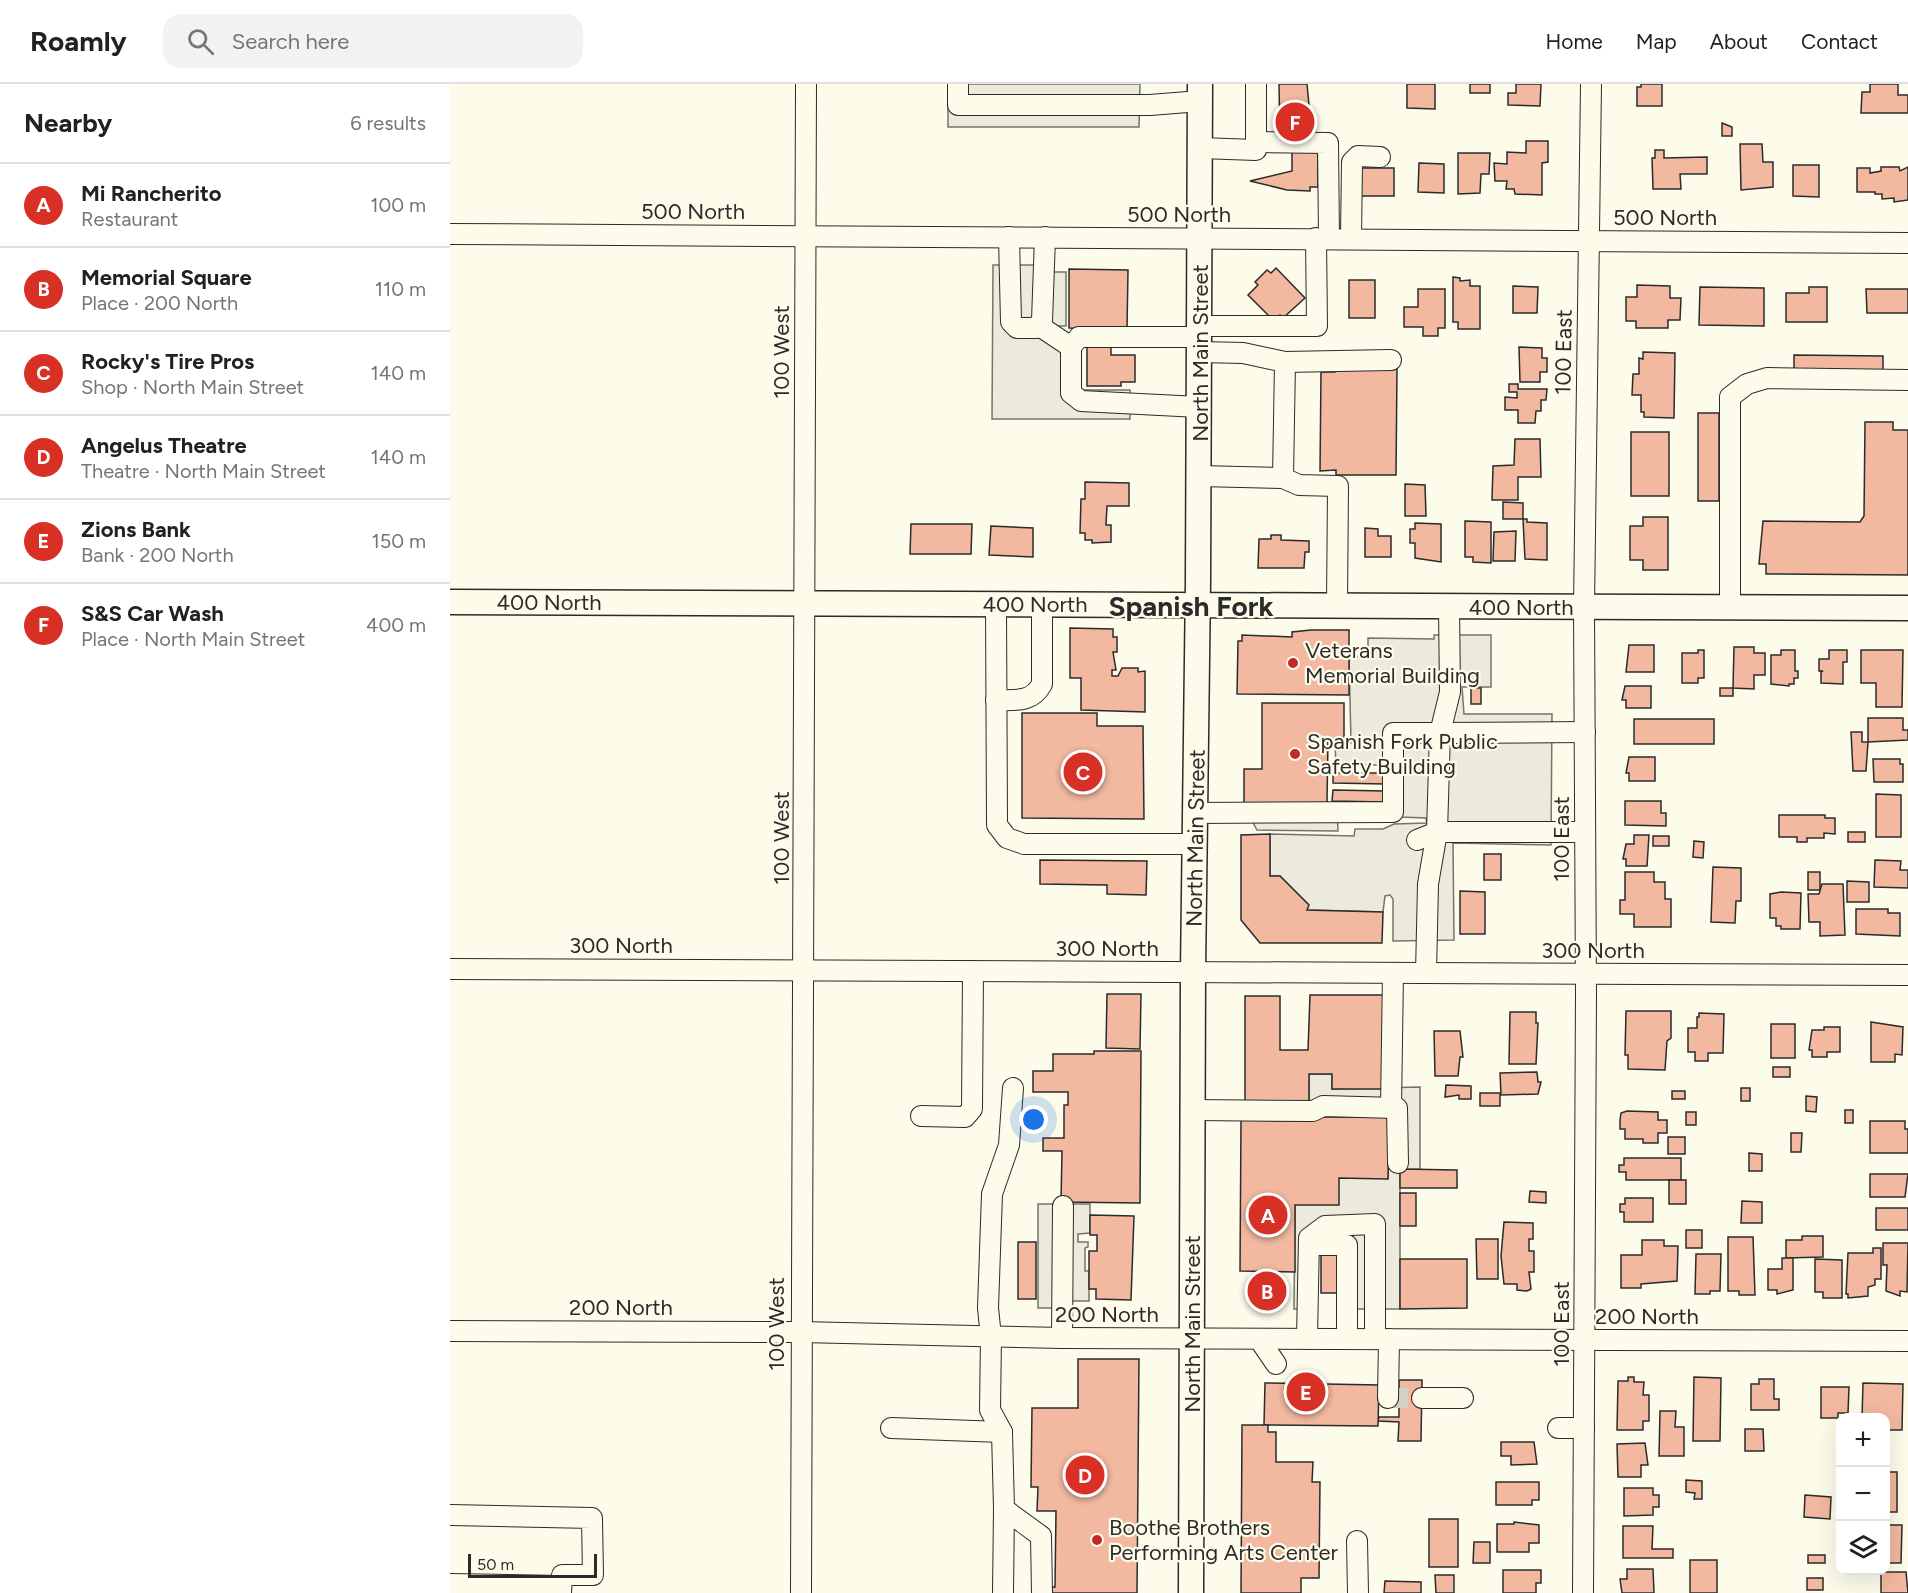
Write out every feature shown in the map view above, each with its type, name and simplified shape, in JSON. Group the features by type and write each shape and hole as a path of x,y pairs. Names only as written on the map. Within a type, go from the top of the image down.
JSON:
{"main road":[{"name":"North Main Street","path":"1191,1593 1192,1110 1201,238 1200,92"},
{"name":"400 North","path":"450,602 1908,608"}],"street":[{"name":"100 West","path":"801,1593 800,1332 805,970 806,84"},
{"path":"958,84 958,105 1150,105 1200,92"},
{"path":"1200,148 1256,150 1256,84"},
{"name":"100 East","path":"1582,1593 1586,974 1584,607 1591,84"},
{"path":"1199,406 1081,400 1071,393 1071,347 1079,337 1200,338 1317,326 1328,143 1256,142"},
{"path":"1351,238 1352,162 1358,156 1380,157"},
{"name":"500 North","path":"450,234 1908,243"},
{"path":"1010,237 1011,322 1017,328 1036,328 1042,321 1045,237"},
{"path":"1038,325 1071,347"},
{"path":"1200,338 1243,353 1285,362 1391,360"},
{"path":"1283,478 1285,362"},
{"path":"1730,607 1730,397 1747,384 1767,378 1908,380"},
{"path":"1199,476 1283,478 1299,485 1338,486 1337,606"},
{"path":"996,604 997,825 1007,837 1024,844 1195,844"},
{"path":"996,700 1023,701 1037,694 1042,684 1042,604"},
{"path":"1426,973 1428,884 1437,832 1440,733 1450,692 1449,606"},
{"path":"1195,813 1393,812 1393,733 1584,732"},
{"path":"1417,840 1437,832 1585,832"},
{"name":"300 North","path":"450,969 1908,975"},
{"path":"921,1116 965,1117 972,1109 974,971"},
{"path":"1391,1108 1393,973"},
{"path":"1003,1593 1002,1432 990,1410 991,1337 988,1308 992,1194 1009,1145 1012,1088"},
{"path":"1192,1110 1313,1111 1323,1106 1397,1108 1398,1163"},
{"path":"1062,1338 1063,1206"},
{"path":"1307,1339 1309,1238 1325,1226 1375,1224 1388,1398"},
{"path":"1309,1245 1347,1245 1347,1339"},
{"name":"200 North","path":"450,1331 800,1332 1062,1338 1908,1341"},
{"path":"1259,1339 1276,1364"},
{"path":"1422,1398 1463,1398"},
{"path":"891,1428 1002,1432"},
{"path":"1558,1428 1584,1428"},
{"path":"1004,1509 1041,1536 1042,1593"},
{"path":"450,1515 592,1518 593,1575 562,1575 561,1589 450,1584"},
{"path":"1357,1541 1358,1593"}],"shaded area":[{"path":"948,84 1140,84 1139,127 948,127"},
{"path":"993,265 1049,265 1051,272 1066,272 1066,326 1051,326 1078,390 1130,390 1130,419 992,419"},
{"path":"1434,635 1491,635 1491,687 1462,687 1464,714 1552,714 1551,845 1453,843 1454,940 1393,941 1393,899 1390,895 1385,896 1383,912 1307,910 1308,905 1280,876 1270,876 1270,834 1354,836 1355,829 1383,829 1394,824 1427,823 1426,818 1400,817 1387,765 1336,765 1335,744 1351,743 1349,656 1368,657 1368,638 1434,639"},
{"path":"1244,806 1337,807 1338,831 1257,830"},
{"path":"1309,1074 1332,1074 1332,1089 1420,1087 1420,1169 1400,1170 1400,1309 1353,1309 1353,1232 1314,1240 1313,1309 1294,1309 1295,1205 1339,1178 1388,1178 1388,1117 1320,1117 1309,1103"},
{"path":"1038,1204 1090,1204 1090,1233 1078,1234 1078,1242 1088,1242 1088,1247 1085,1248 1085,1271 1089,1271 1089,1301 1072,1301 1072,1308 1038,1308"}],"building":[{"path":"1279,84 1307,84 1312,137 1280,137"},
{"path":"1407,84 1435,84 1435,109 1407,108"},
{"path":"1470,84 1490,84 1490,93 1470,93"},
{"path":"1516,84 1541,84 1540,106 1508,105 1508,93 1516,93"},
{"path":"1641,84 1662,84 1662,106 1637,106 1637,87 1641,87"},
{"path":"1870,84 1898,84 1898,95 1908,95 1908,113 1861,113 1862,92 1870,92"},
{"path":"1722,123 1732,127 1732,136 1722,136"},
{"path":"1526,141 1548,141 1548,162 1542,163 1542,195 1515,194 1514,189 1506,189 1507,181 1495,181 1494,163 1507,164 1507,152 1526,153"},
{"path":"1740,144 1762,144 1763,162 1773,162 1773,187 1741,190"},
{"path":"1292,148 1318,148 1318,187 1310,187 1310,191 1287,190 1250,181 1292,171"},
{"path":"1655,150 1664,150 1664,158 1707,157 1707,174 1680,174 1681,189 1653,189 1652,158 1655,158"},
{"path":"1458,153 1490,153 1489,174 1481,174 1480,193 1458,194"},
{"path":"1419,163 1444,164 1444,193 1418,192"},
{"path":"1793,165 1819,165 1819,197 1793,196"},
{"path":"1881,167 1899,167 1900,171 1908,167 1908,200 1894,202 1894,198 1882,199 1882,194 1875,194 1875,192 1857,192 1857,168 1870,168 1870,173 1881,171"},
{"path":"1358,168 1394,168 1394,196 1357,196"},
{"path":"1276,268 1305,298 1283,318 1280,315 1274,321 1248,295 1258,285 1255,282 1267,270 1271,273"},
{"path":"1069,269 1128,270 1127,329 1069,328"},
{"path":"1453,277 1460,278 1460,281 1470,280 1470,286 1480,286 1480,329 1458,329 1458,322 1453,322"},
{"path":"1349,280 1375,280 1375,318 1349,318"},
{"path":"1637,285 1670,286 1670,298 1681,298 1680,320 1668,320 1668,328 1636,328 1636,321 1626,321 1626,297 1637,297"},
{"path":"1513,286 1538,287 1537,313 1513,313"},
{"path":"1700,287 1764,288 1764,326 1699,325"},
{"path":"1809,287 1827,287 1827,322 1786,322 1786,293 1809,293"},
{"path":"1418,289 1445,289 1445,328 1438,328 1438,336 1423,336 1423,327 1404,327 1404,307 1418,307"},
{"path":"1866,289 1908,289 1908,313 1867,313"},
{"path":"1087,347 1111,347 1111,355 1135,355 1135,382 1121,382 1121,386 1087,386"},
{"path":"1519,347 1542,348 1542,358 1547,358 1547,372 1540,372 1540,382 1520,382"},
{"path":"1643,352 1675,353 1674,418 1644,417 1644,412 1641,412 1641,395 1632,395 1633,374 1639,374 1639,358 1643,359"},
{"path":"1794,355 1883,356 1883,375 1794,374"},
{"path":"1336,368 1397,369 1396,475 1336,475 1336,470 1320,471 1321,372 1335,372"},
{"path":"1509,384 1518,384 1518,389 1547,389 1546,400 1541,400 1541,411 1536,411 1535,423 1518,423 1518,410 1505,410 1505,397 1517,398 1517,392 1509,392"},
{"path":"1698,413 1719,413 1719,501 1698,501"},
{"path":"1865,422 1893,422 1893,430 1908,430 1908,575 1766,574 1766,564 1759,564 1763,521 1860,522 1864,516"},
{"path":"1631,432 1669,432 1669,496 1631,496"},
{"path":"1515,439 1540,439 1541,477 1518,477 1518,500 1492,500 1493,466 1514,465"},
{"path":"1085,482 1129,483 1129,506 1107,506 1106,525 1111,525 1111,542 1092,543 1092,540 1085,540 1085,533 1080,533 1081,499 1085,499"},
{"path":"1405,484 1425,485 1426,516 1405,516"},
{"path":"1503,502 1523,503 1523,519 1503,519"},
{"path":"1643,517 1668,517 1668,570 1643,570 1643,560 1630,560 1630,526 1643,526"},
{"path":"1523,519 1527,519 1527,522 1547,523 1547,560 1525,559"},
{"path":"1465,521 1491,522 1491,563 1473,562 1473,557 1465,557"},
{"path":"1415,523 1441,524 1441,562 1415,558 1415,543 1410,543 1410,529 1415,529"},
{"path":"911,524 972,524 971,554 910,554"},
{"path":"991,526 1033,528 1033,557 989,555"},
{"path":"1365,528 1378,529 1378,536 1391,536 1391,557 1365,557"},
{"path":"1516,531 1515,561 1493,561 1494,532"},
{"path":"1271,535 1281,535 1281,540 1309,541 1309,552 1305,552 1304,568 1258,568 1259,539 1271,539"},
{"path":"1070,628 1113,629 1113,637 1117,637 1117,652 1113,652 1116,670 1112,670 1112,676 1118,676 1122,668 1138,668 1138,672 1145,671 1145,712 1081,710 1081,678 1070,678"},
{"name":"Veterans Memorial Building","path":"1349,630 1349,695 1237,694 1238,641 1242,641 1242,635 1292,637 1292,632"},
{"path":"1629,645 1654,645 1654,672 1626,672"},
{"path":"1734,647 1754,647 1754,653 1765,653 1765,675 1754,675 1754,689 1733,688"},
{"path":"1698,650 1704,650 1704,678 1698,678 1698,683 1682,683 1682,653 1698,653"},
{"path":"1781,650 1795,650 1795,671 1798,671 1798,678 1794,678 1794,684 1789,684 1789,686 1771,684 1771,655 1781,655"},
{"path":"1829,650 1847,650 1847,662 1843,662 1843,684 1821,683 1821,672 1823,671 1819,671 1819,659 1829,659"},
{"path":"1861,650 1903,650 1902,707 1876,707 1876,683 1861,683"},
{"path":"1625,686 1651,686 1651,708 1626,708 1626,700 1622,700"},
{"path":"1471,688 1481,688 1481,704 1471,704"},
{"path":"1720,688 1733,688 1733,696 1720,696"},
{"name":"Spanish Fork Public Safety Building","path":"1262,703 1344,703 1344,739 1328,739 1327,803 1244,803 1244,769 1262,769"},
{"path":"1022,713 1097,713 1097,726 1143,726 1144,819 1022,818"},
{"path":"1868,718 1903,718 1903,730 1908,730 1908,740 1868,742"},
{"path":"1634,719 1714,719 1714,744 1634,744"},
{"path":"1851,732 1862,732 1862,742 1868,742 1866,771 1853,771"},
{"path":"1629,757 1655,757 1655,781 1629,781 1629,773 1626,773"},
{"path":"1873,759 1900,759 1900,764 1903,764 1903,782 1874,782"},
{"path":"1333,773 1385,773 1385,784 1333,783"},
{"path":"1333,790 1385,791 1385,802 1332,801"},
{"path":"1876,794 1901,795 1901,837 1876,837"},
{"path":"1625,801 1661,801 1661,813 1666,813 1666,826 1625,825"},
{"path":"1779,815 1825,815 1825,818 1835,818 1835,834 1824,833 1824,838 1807,838 1807,842 1797,842 1797,837 1779,837"},
{"path":"1848,832 1865,832 1865,842 1848,842"},
{"path":"1270,834 1270,876 1280,876 1309,905 1307,910 1383,912 1382,943 1260,943 1241,920 1241,835"},
{"path":"1634,835 1649,835 1647,866 1626,866 1626,859 1623,859 1626,844 1634,844"},
{"path":"1653,836 1669,836 1669,846 1653,846"},
{"path":"1694,841 1704,842 1703,858 1693,857"},
{"path":"1484,854 1501,854 1501,880 1484,880"},
{"path":"1040,860 1147,861 1146,895 1107,894 1107,885 1040,884"},
{"path":"1875,860 1901,861 1900,870 1908,870 1908,888 1874,887"},
{"path":"1713,867 1741,868 1741,901 1736,901 1735,923 1711,922"},
{"path":"1625,872 1654,872 1654,882 1665,882 1665,899 1671,899 1671,927 1634,927 1634,914 1620,914 1620,900 1625,900"},
{"path":"1808,872 1820,872 1820,890 1808,890"},
{"path":"1847,881 1869,882 1869,902 1847,902"},
{"path":"1822,884 1843,884 1845,935 1820,936 1820,922 1809,922 1808,894 1819,894"},
{"path":"1460,891 1485,892 1485,934 1460,934"},
{"path":"1801,893 1800,929 1781,929 1781,926 1776,926 1776,918 1770,918 1770,894"},
{"path":"1856,909 1888,909 1888,913 1900,913 1900,936 1856,934"},
{"path":"1107,994 1141,994 1140,1049 1106,1048"},
{"path":"1310,995 1386,995 1386,1089 1332,1089 1332,1074 1309,1074 1309,1104 1245,1103 1245,996 1280,996 1280,1050 1308,1050"},
{"path":"1626,1011 1671,1011 1671,1038 1667,1041 1665,1070 1628,1069 1628,1055 1625,1055"},
{"path":"1510,1012 1536,1012 1536,1023 1538,1023 1536,1064 1509,1064"},
{"path":"1699,1013 1724,1014 1723,1053 1708,1053 1708,1061 1695,1061 1695,1052 1688,1052 1688,1028 1697,1028"},
{"path":"1871,1022 1903,1027 1902,1055 1895,1054 1895,1062 1871,1062"},
{"path":"1771,1024 1795,1024 1795,1058 1771,1058"},
{"path":"1824,1027 1840,1027 1840,1052 1827,1052 1827,1057 1812,1057 1812,1050 1809,1050 1812,1030 1824,1030"},
{"path":"1434,1031 1460,1031 1463,1057 1460,1057 1458,1076 1435,1076"},
{"path":"1094,1051 1141,1051 1140,1203 1061,1202 1062,1151 1043,1151 1043,1138 1064,1138 1064,1105 1068,1105 1068,1092 1033,1092 1033,1071 1053,1071 1053,1054 1094,1054"},
{"path":"1773,1067 1790,1067 1790,1077 1773,1077"},
{"path":"1537,1072 1538,1082 1541,1082 1538,1094 1501,1095 1500,1073"},
{"path":"1446,1085 1471,1086 1471,1099 1459,1099 1459,1095 1445,1097"},
{"path":"1741,1088 1750,1088 1750,1101 1741,1101"},
{"path":"1672,1091 1685,1091 1685,1099 1672,1099"},
{"path":"1480,1093 1500,1093 1500,1106 1480,1106"},
{"path":"1806,1096 1817,1097 1816,1112 1806,1111"},
{"path":"1845,1110 1853,1110 1853,1123 1845,1123"},
{"path":"1627,1111 1658,1112 1658,1120 1667,1120 1667,1133 1658,1133 1658,1143 1643,1143 1643,1139 1625,1139 1625,1129 1620,1129 1620,1120 1621,1113"},
{"path":"1686,1112 1696,1112 1696,1125 1686,1125"},
{"path":"1320,1117 1389,1117 1388,1179 1339,1178 1339,1205 1295,1205 1295,1272 1240,1271 1241,1120 1308,1121"},
{"path":"1870,1121 1905,1121 1905,1129 1908,1129 1908,1153 1870,1153"},
{"path":"1791,1133 1802,1133 1801,1152 1791,1152"},
{"path":"1668,1137 1685,1137 1685,1154 1668,1154"},
{"path":"1749,1153 1762,1154 1762,1171 1749,1171"},
{"path":"1624,1158 1681,1158 1681,1180 1626,1180 1626,1172 1619,1172 1619,1165 1624,1165"},
{"path":"1400,1169 1457,1170 1457,1188 1400,1188"},
{"path":"1870,1174 1908,1174 1905,1197 1870,1197"},
{"path":"1669,1180 1686,1180 1686,1204 1669,1204"},
{"path":"1530,1191 1546,1192 1546,1203 1529,1202"},
{"path":"1400,1193 1416,1193 1416,1226 1400,1226"},
{"path":"1625,1198 1653,1198 1653,1222 1624,1222 1624,1212 1620,1212 1620,1204 1625,1204"},
{"path":"1742,1201 1762,1202 1762,1223 1741,1223"},
{"path":"1876,1208 1908,1208 1908,1230 1876,1230"},
{"path":"1090,1215 1134,1216 1131,1300 1096,1299 1096,1289 1089,1289 1089,1251 1097,1251 1097,1235 1090,1235"},
{"path":"1504,1222 1533,1223 1533,1239 1529,1239 1529,1251 1534,1251 1534,1272 1529,1272 1531,1289 1527,1291 1517,1290 1517,1284 1504,1284 1501,1256"},
{"path":"1686,1230 1702,1230 1702,1248 1686,1248"},
{"path":"1802,1236 1823,1236 1823,1257 1786,1258 1786,1240 1802,1240"},
{"path":"1728,1237 1753,1237 1755,1295 1739,1295 1739,1291 1728,1291"},
{"path":"1476,1239 1498,1239 1498,1279 1477,1279"},
{"path":"1642,1240 1664,1240 1664,1246 1678,1246 1677,1281 1641,1284 1641,1288 1621,1288 1621,1255 1642,1255"},
{"path":"1018,1242 1036,1242 1036,1299 1018,1299"},
{"path":"1883,1243 1908,1243 1907,1292 1900,1291 1900,1296 1886,1291 1887,1265 1883,1265"},
{"path":"1873,1248 1881,1248 1881,1279 1875,1279 1875,1285 1868,1287 1868,1296 1848,1298 1846,1294 1848,1253 1873,1253"},
{"path":"1696,1254 1721,1254 1720,1291 1695,1294"},
{"path":"1321,1255 1341,1255 1343,1293 1321,1293"},
{"path":"1782,1258 1793,1258 1793,1290 1777,1294 1777,1290 1768,1290 1768,1269 1782,1269"},
{"path":"1400,1259 1467,1259 1467,1308 1400,1309"},
{"path":"1815,1259 1842,1260 1842,1298 1823,1298 1823,1292 1815,1292"},
{"path":"1078,1359 1139,1359 1137,1593 1048,1593 1048,1587 1055,1587 1056,1511 1037,1511 1038,1487 1031,1487 1032,1408 1078,1408"},
{"path":"1628,1377 1634,1377 1634,1382 1644,1382 1643,1395 1649,1395 1649,1421 1643,1421 1643,1430 1617,1430 1618,1381 1628,1381"},
{"path":"1694,1377 1721,1378 1720,1441 1693,1441"},
{"path":"1759,1379 1774,1379 1774,1399 1779,1399 1779,1410 1751,1410 1751,1384 1759,1384"},
{"path":"1399,1380 1422,1380 1421,1441 1398,1441 1399,1422 1378,1421 1379,1417 1399,1417"},
{"path":"1265,1383 1379,1385 1378,1426 1264,1425"},
{"path":"1863,1383 1903,1384 1902,1430 1890,1430 1890,1413 1862,1413"},
{"path":"1821,1387 1849,1387 1848,1413 1836,1413 1836,1418 1821,1418"},
{"path":"1660,1411 1676,1411 1675,1427 1684,1427 1684,1456 1659,1456"},
{"path":"1242,1425 1268,1425 1268,1432 1276,1432 1276,1462 1313,1462 1312,1482 1320,1482 1319,1578 1301,1578 1301,1593 1241,1593"},
{"path":"1745,1429 1763,1429 1764,1451 1745,1451"},
{"path":"1501,1442 1534,1442 1537,1464 1511,1465 1511,1456 1501,1456"},
{"path":"1645,1443 1648,1465 1641,1465 1641,1477 1618,1477 1617,1444"},
{"path":"1890,1472 1897,1472 1897,1512 1890,1512"},
{"path":"1686,1480 1702,1481 1702,1499 1694,1499 1695,1493 1686,1492"},
{"path":"1496,1482 1539,1482 1539,1500 1532,1500 1532,1505 1496,1505"},
{"path":"1624,1488 1653,1488 1653,1495 1659,1495 1659,1507 1653,1507 1653,1515 1624,1516"},
{"path":"1805,1495 1831,1497 1830,1519 1804,1517"},
{"path":"1429,1519 1458,1519 1458,1567 1429,1567"},
{"path":"1514,1522 1539,1525 1539,1543 1529,1543 1529,1552 1497,1552 1497,1524 1514,1524"},
{"path":"1890,1525 1902,1525 1901,1563 1890,1563"},
{"path":"1623,1526 1653,1526 1652,1549 1673,1549 1673,1558 1623,1558"},
{"path":"1474,1542 1490,1542 1490,1563 1473,1563"},
{"path":"1808,1555 1825,1555 1825,1563 1808,1563"},
{"path":"1690,1560 1717,1560 1717,1593 1690,1593"},
{"path":"1627,1569 1653,1569 1654,1593 1622,1593 1620,1579 1627,1579"},
{"path":"1503,1570 1541,1570 1541,1583 1536,1583 1536,1593 1503,1593"},
{"path":"1890,1572 1906,1572 1908,1593 1881,1593 1881,1575 1890,1575"},
{"path":"1435,1575 1454,1575 1454,1593 1436,1593"},
{"path":"1807,1578 1823,1578 1823,1590 1807,1590"},
{"path":"1385,1581 1421,1582 1421,1593 1384,1593"}],"tunnel":[{"path":"1388,1398 1422,1398"}],"place":[{"name":"S&S Car Wash","path":"1295,122"},
{"name":"Veterans Memorial Building","path":"1293,663"},
{"name":"Spanish Fork Public Safety Building","path":"1295,754"},
{"name":"Rocky's Tire Pros","path":"1083,772"},
{"name":"Mi Rancherito","path":"1268,1215"},
{"name":"Memorial Square","path":"1267,1291"},
{"name":"Zions Bank","path":"1306,1392"},
{"name":"Angelus Theatre","path":"1085,1475"},
{"name":"Boothe Brothers Performing Arts Center","path":"1097,1540"}],"district":[{"name":"Spanish Fork","path":"1191,606"}]}
